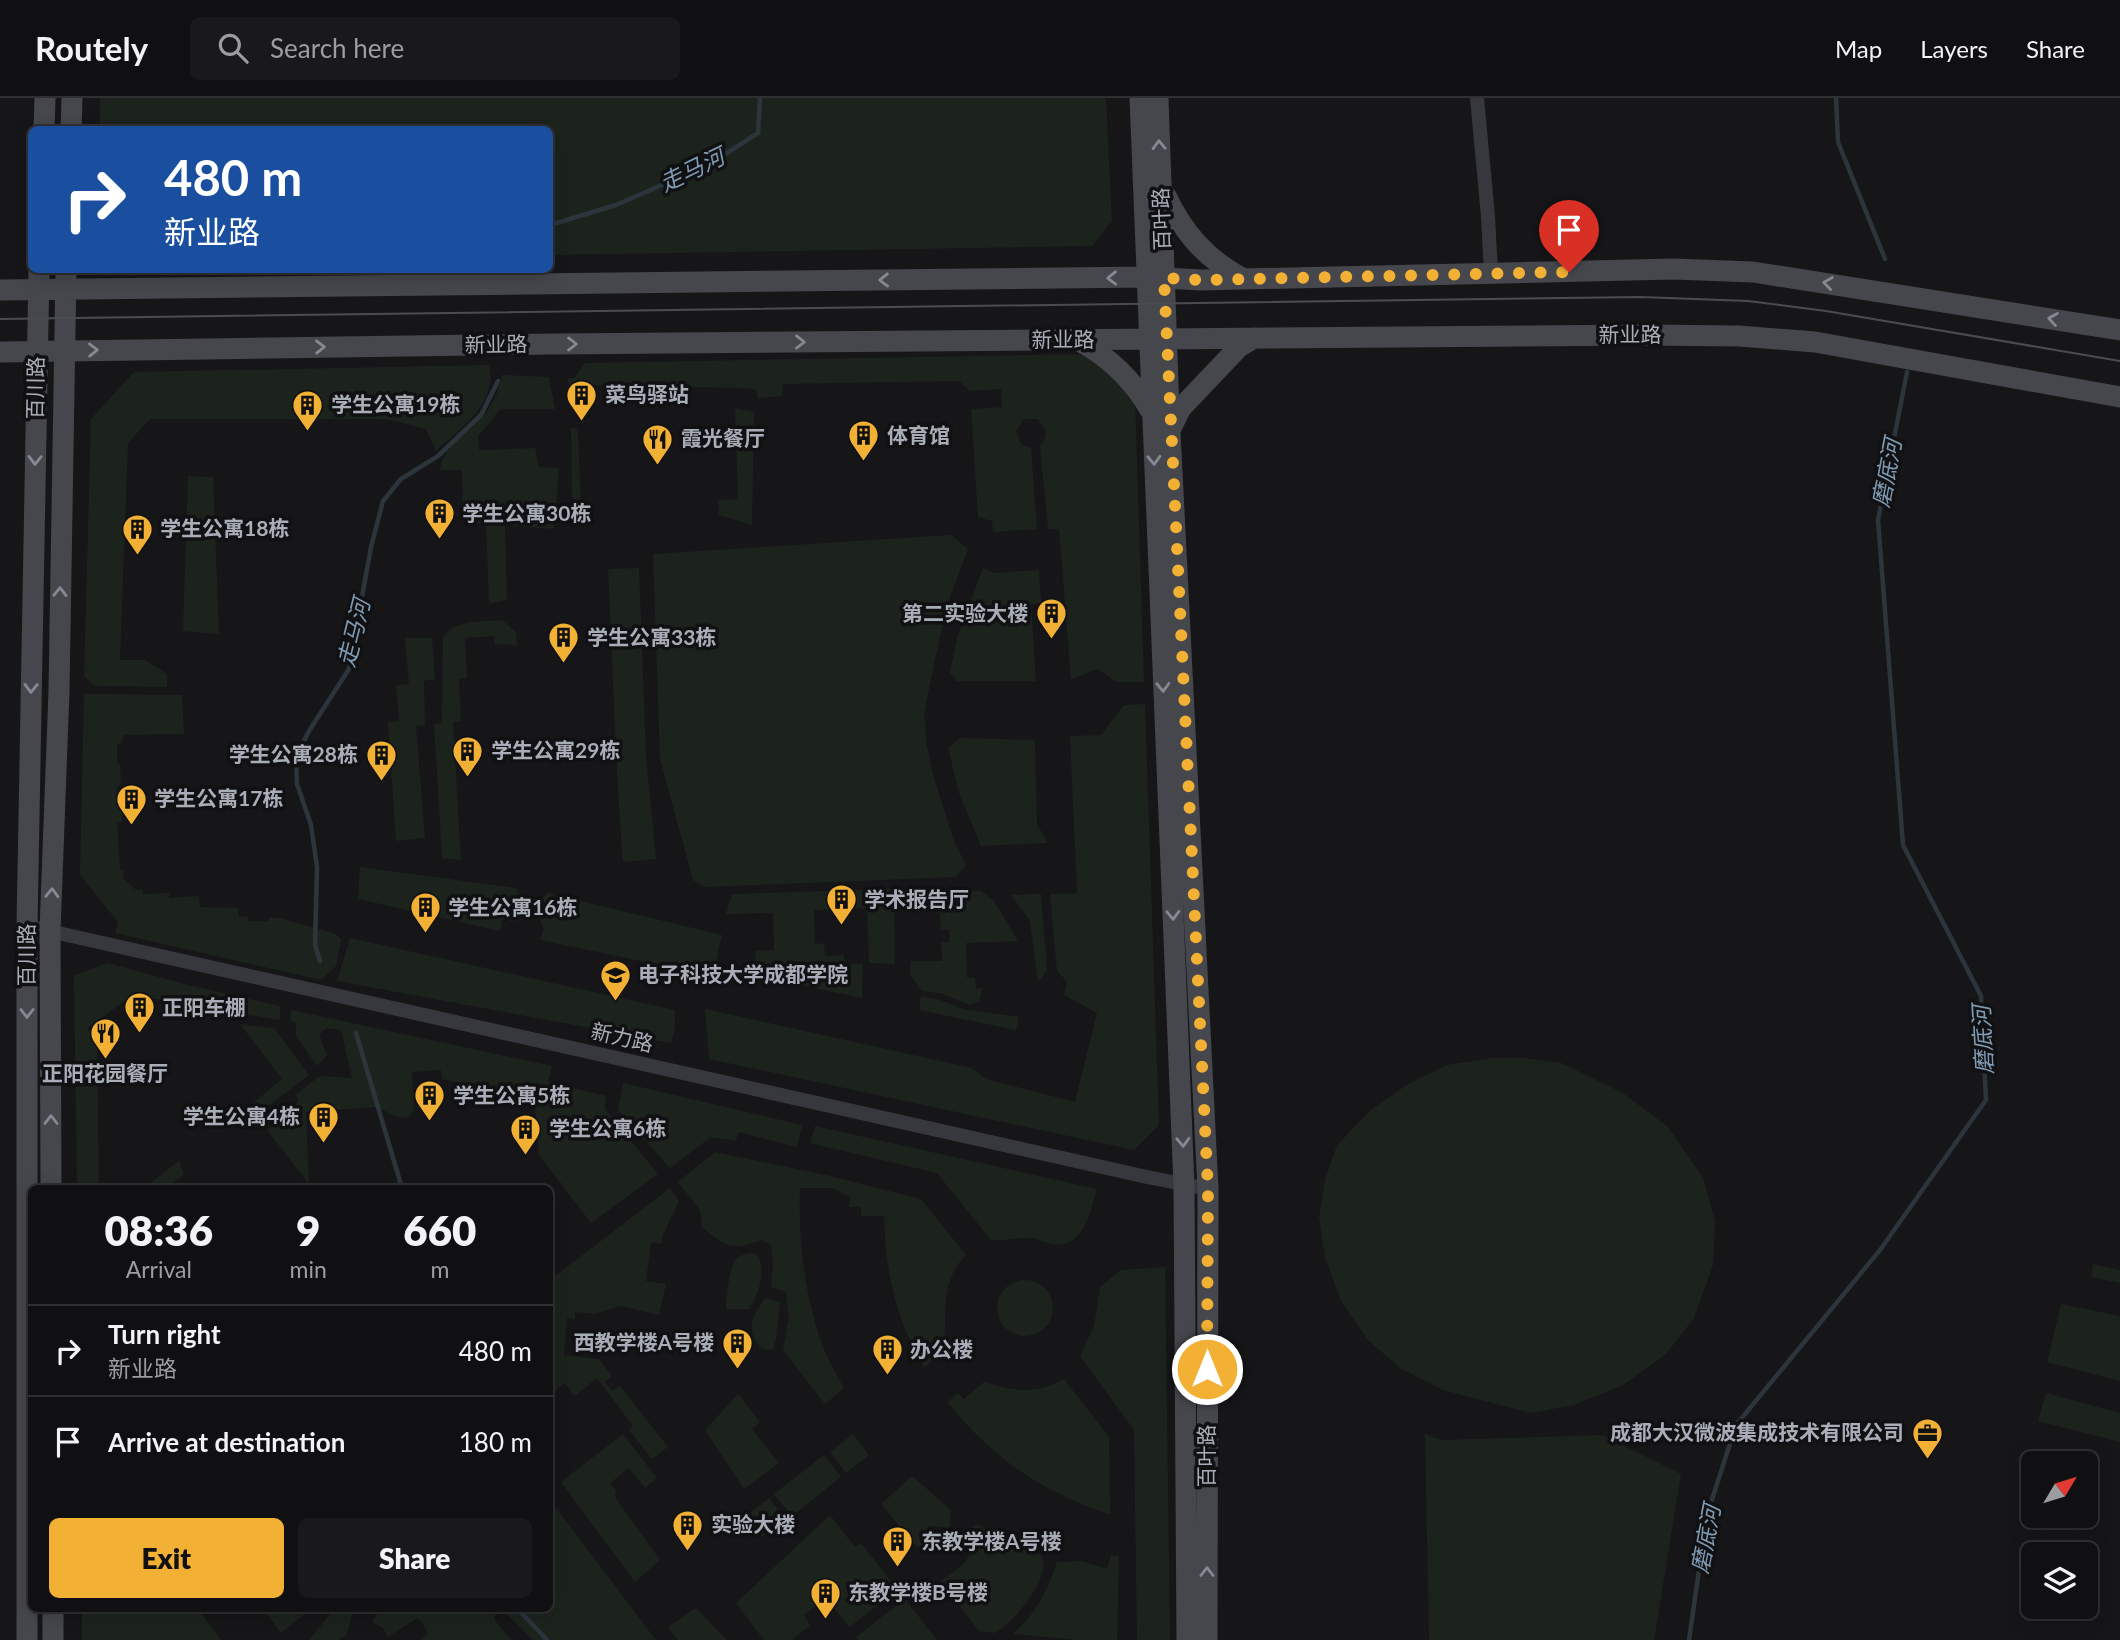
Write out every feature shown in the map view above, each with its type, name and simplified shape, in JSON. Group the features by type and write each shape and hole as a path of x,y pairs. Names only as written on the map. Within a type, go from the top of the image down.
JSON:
{"street":[{"path":"44,126 45,98"},
{"path":"71,126 72,98"},
{"name":"百叶路","path":"1140,98 1158,339 1170,430 1208,1189 1207,1640"},
{"name":"百叶路","path":"1155,278 1161,186 1157,98"},
{"path":"1477,98 1489,216 1491,274"},
{"path":"1161,186 1178,221 1195,241 1219,266 1243,279"},
{"path":"0,290 39,279 1243,279 1674,269 1753,272 2120,330"},
{"name":"百川路","path":"27,1640 27,926 39,279"},
{"name":"百川路","path":"51,1185 50,931 60,691 65,279"},
{"name":"新业路","path":"0,352 1254,338 1739,336 1815,342 2120,397"},
{"path":"1170,430 1181,408 1239,347 1254,338"},
{"name":"百叶路","path":"1158,339 1152,412 1184,1186 1187,1640"},
{"path":"1077,340 1096,350 1117,368 1141,394 1152,412"},
{"name":"新力路","path":"27,926 1184,1186 1208,1189"},
{"path":"53,1612 53,1640"}],"shaded area":[{"path":"100,98 1106,98 1112,221 1092,246 553,255 553,126 100,126"},
{"path":"1092,354 1135,399 1144,682 1117,682 1098,669 1071,679 1059,529 1048,529 1040,445 1044,441 1046,431 1038,419 1024,419 1016,431 1021,444 1031,448 1037,529 993,532 992,521 978,517 971,409 1002,407 1001,389 970,391 959,381 783,384 782,396 758,398 756,389 738,388 587,385 571,390 567,379 575,377 585,363"},
{"path":"489,365 491,378 483,403 466,424 436,451 426,429 386,419 150,419 128,443 120,660 145,660 167,674 167,687 94,686 84,676 91,419 134,372"},
{"path":"502,375 549,377 555,409 501,409 478,436 479,450 535,448 539,467 559,468 554,529 505,525 507,600 489,604 486,524 463,522 462,470 440,470 451,447 478,422 490,406"},
{"path":"735,408 754,412 752,525 719,515 718,500 738,499"},
{"path":"571,428 578,432 581,504 572,498"},
{"path":"188,476 213,477 219,634 183,631"},
{"path":"951,535 968,549 946,608 924,713 933,775 954,841 966,865 956,877 705,887 693,880 660,759 653,554"},
{"path":"639,568 646,756 656,859 623,862 608,569"},
{"path":"983,568 995,573 1039,570 1041,603 1031,604 1036,681 957,681 950,673 957,638"},
{"path":"502,620 516,632 517,645 495,644 494,636 465,638 467,678 459,679 461,721 453,722 461,860 442,858 434,724 442,723 443,638 461,624"},
{"path":"405,638 432,638 435,679 424,681 425,725 416,726 425,838 396,841 388,722 399,721 396,685 409,684"},
{"path":"84,694 182,695 184,734 123,735 122,743 117,744 121,783 117,787 116,803 122,807 122,822 117,822 120,870 123,870 124,879 136,890 143,889 143,894 169,893 169,898 199,896 200,907 238,908 239,917 248,916 249,921 279,918 336,934 341,940 336,966 321,980 115,933 118,922 80,875"},
{"path":"1145,704 1159,1125 1134,1150 709,1059 705,1009 972,1068 986,1079 1075,1102 1097,1013 1064,995 1067,981 1057,971 1050,894 1077,893 1070,736 1101,735 1124,705"},
{"path":"960,738 1035,740 1037,824 1048,843 981,846 959,793 948,748"},
{"path":"360,867 515,888 524,897 524,911 516,922 502,919 500,931 358,899"},
{"path":"894,889 895,964 869,963 867,908 814,910 815,943 824,944 825,956 844,955 845,964 863,964 862,998 752,975 756,951 774,950 773,913 726,914 732,894"},
{"path":"981,891 994,901 1018,941 966,943 967,978 975,978 976,989 983,988 979,1001 970,1005 940,993 922,991 910,975 911,961 942,961 941,942 949,942 950,930 941,930 940,912 912,911 912,896 918,892"},
{"path":"547,893 722,935 713,976 540,940 544,929 534,908"},
{"path":"1041,894 1047,971 1038,982 1030,921 1011,895"},
{"path":"350,938 675,1010 675,1028 671,1043 337,981"},
{"path":"108,963 280,1006 280,1020 133,995 87,1028 97,1042 99,1185 77,1185 74,975"},
{"path":"921,996 963,1009 1019,1017 1016,1030 919,1010"},
{"path":"291,1010 552,1066 548,1082 606,1096 605,1109 658,1174 591,1223 539,1155 534,1090 503,1092 442,1079 441,1070 412,1072 414,1111 407,1118 395,1116 377,1107 306,1112 309,1184 267,1130 298,1101 296,1094 320,1076 352,1078 341,1030 326,1028 319,1035 327,1055 317,1066 296,1036 296,1023 290,1021"},
{"path":"240,1024 274,1028 309,1075 253,1117 248,1112 253,1103 282,1079"},
{"path":"1493,1058 1524,1058 1561,1063 1623,1093 1668,1127 1703,1178 1715,1221 1713,1265 1694,1318 1666,1354 1623,1385 1574,1405 1531,1413 1443,1390 1400,1368 1368,1340 1341,1301 1325,1257 1319,1217 1325,1180 1337,1145 1371,1110 1408,1084 1447,1065"},
{"path":"623,1083 802,1125 797,1147 738,1132 736,1141 711,1137 670,1168 618,1110"},
{"path":"815,1126 1097,1189 1084,1226 1073,1240 1054,1244 1032,1238 990,1239 937,1173 810,1143"},
{"path":"715,1152 830,1176 921,1199 966,1255 953,1272 947,1292 945,1334 928,1350 934,1360 924,1367 899,1313 890,1275 884,1216 861,1216 861,1207 849,1207 850,1197 832,1188 800,1188 800,1230 808,1293 826,1354 844,1388 825,1404 783,1350 789,1316 786,1292 771,1287 771,1245 762,1240 736,1246 717,1239 702,1227 700,1210 678,1182"},
{"path":"179,1161 184,1174 171,1185 148,1185"},
{"path":"670,1188 679,1201 663,1235 662,1244 651,1242 646,1281 666,1284 659,1315 621,1306 595,1314 575,1312 575,1319 567,1318 564,1355 599,1359 612,1376 605,1382 612,1391 620,1386 668,1447 652,1459 629,1430 633,1426 597,1378 575,1396 564,1383 553,1392 553,1278"},
{"path":"749,1253 757,1254 760,1261 762,1275 756,1296 749,1309 726,1309 732,1267 738,1257"},
{"path":"2093,1264 2120,1270 2120,1283 2091,1277"},
{"path":"1165,1267 1170,1640 1137,1640 1134,1430 1080,1356 1094,1326 1100,1287 1121,1270"},
{"path":"1019,1280 1031,1280 1041,1284 1049,1292 1053,1308 1049,1324 1041,1332 1031,1336 1019,1336 1009,1332 1001,1324 997,1314 997,1302 1001,1292 1009,1284"},
{"path":"765,1298 780,1302 773,1350 762,1349 752,1330 754,1317"},
{"path":"2061,1304 2120,1316 2120,1381 2047,1362"},
{"path":"1064,1379 1109,1437 1110,1515 1061,1494 1020,1471 983,1441 947,1402 958,1393 964,1399 984,1382 1024,1390 1043,1387"},
{"path":"2046,1393 2120,1413 2120,1442 2038,1421"},
{"path":"738,1394 760,1422 752,1429 779,1463 744,1489 705,1430"},
{"path":"623,1434 657,1478 645,1488 629,1468 610,1483 616,1491 615,1497 660,1560 635,1582 561,1482"},
{"path":"853,1434 869,1455 846,1473 830,1452"},
{"path":"1425,1434 1442,1440 1602,1435 1681,1474 1654,1640 1429,1640"},
{"path":"824,1455 841,1477 792,1516 774,1494"},
{"path":"912,1476 951,1510 949,1528 929,1526 924,1536 925,1544 921,1549 881,1504"},
{"path":"769,1498 785,1519 762,1537 746,1516"},
{"path":"553,1504 656,1640 533,1640 505,1612 553,1612"},
{"path":"830,1515 855,1547 861,1543 898,1590 849,1627 826,1598 804,1615 810,1625 792,1640 764,1640 736,1603"},
{"path":"978,1525 1042,1556 1044,1565 1029,1599 1003,1628 995,1633 979,1631 940,1581 963,1565 970,1553 973,1526"},
{"path":"1111,1555 1119,1556 1117,1640 1078,1640 1013,1634 1040,1601 1057,1562 1081,1561 1107,1569"},
{"path":"905,1599 937,1640 858,1640 856,1637"},
{"path":"696,1608 727,1640 678,1640 668,1627"},
{"path":"82,1612 200,1612 221,1640 82,1640"},
{"path":"270,1612 307,1612 281,1633 267,1614"},
{"path":"332,1612 353,1612 347,1634 339,1640 309,1640"},
{"path":"378,1612 497,1612 494,1619 511,1640 421,1640 428,1634 417,1618 388,1637 383,1628 372,1622"}],"waterway":[{"name":"走马河","path":"553,224 616,205 710,164 758,133 760,98"},
{"name":"磨底河","path":"1836,98 1838,142 1885,259"},
{"name":"磨底河","path":"1689,1640 1707,1515 1736,1425 1880,1250 1986,1100 1981,996 1903,845 1878,520 1907,372"},
{"name":"走马河","path":"320,961 315,945 317,867 311,825 297,784 296,757 309,731 349,669 371,547 383,501 401,479 438,456 481,415 498,381"},
{"name":"走马河","path":"356,1033 401,1185"},
{"name":"走马河","path":"521,1612 547,1640"}],"tram line":[{"path":"0,319 1641,297 1748,301 1826,311 2120,361"}],"place":[{"name":"菜鸟驿站","path":"582,422"},
{"name":"学生公寓19栋","path":"308,432"},
{"name":"体育馆","path":"864,463"},
{"name":"霞光餐厅","path":"658,466"},
{"name":"学生公寓30栋","path":"439,541"},
{"name":"学生公寓18栋","path":"137,556"},
{"name":"第二实验大楼","path":"1051,641"},
{"name":"学生公寓33栋","path":"564,665"},
{"name":"学生公寓29栋","path":"468,778"},
{"name":"学生公寓28栋","path":"381,782"},
{"name":"学生公寓17栋","path":"131,826"},
{"name":"学术报告厅","path":"841,927"},
{"name":"学生公寓16栋","path":"425,935"},
{"name":"电子科技大学成都学院","path":"615,1002"},
{"name":"正阳车棚","path":"139,1035"},
{"name":"正阳花园餐厅","path":"105,1061"},
{"name":"学生公寓5栋","path":"430,1123"},
{"name":"学生公寓4栋","path":"323,1144"},
{"name":"学生公寓6栋","path":"526,1156"},
{"name":"西教学楼A号楼","path":"737,1370"},
{"name":"办公楼","path":"887,1377"},
{"name":"成都大汉微波集成技术有限公司","path":"1927,1460"},
{"name":"实验大楼","path":"688,1552"},
{"name":"东教学楼A号楼","path":"898,1569"},
{"name":"东教学楼B号楼","path":"825,1620"}],"route":[{"path":"1207,1369 1208,1189 1164,278 1201,280 1569,272"}]}
